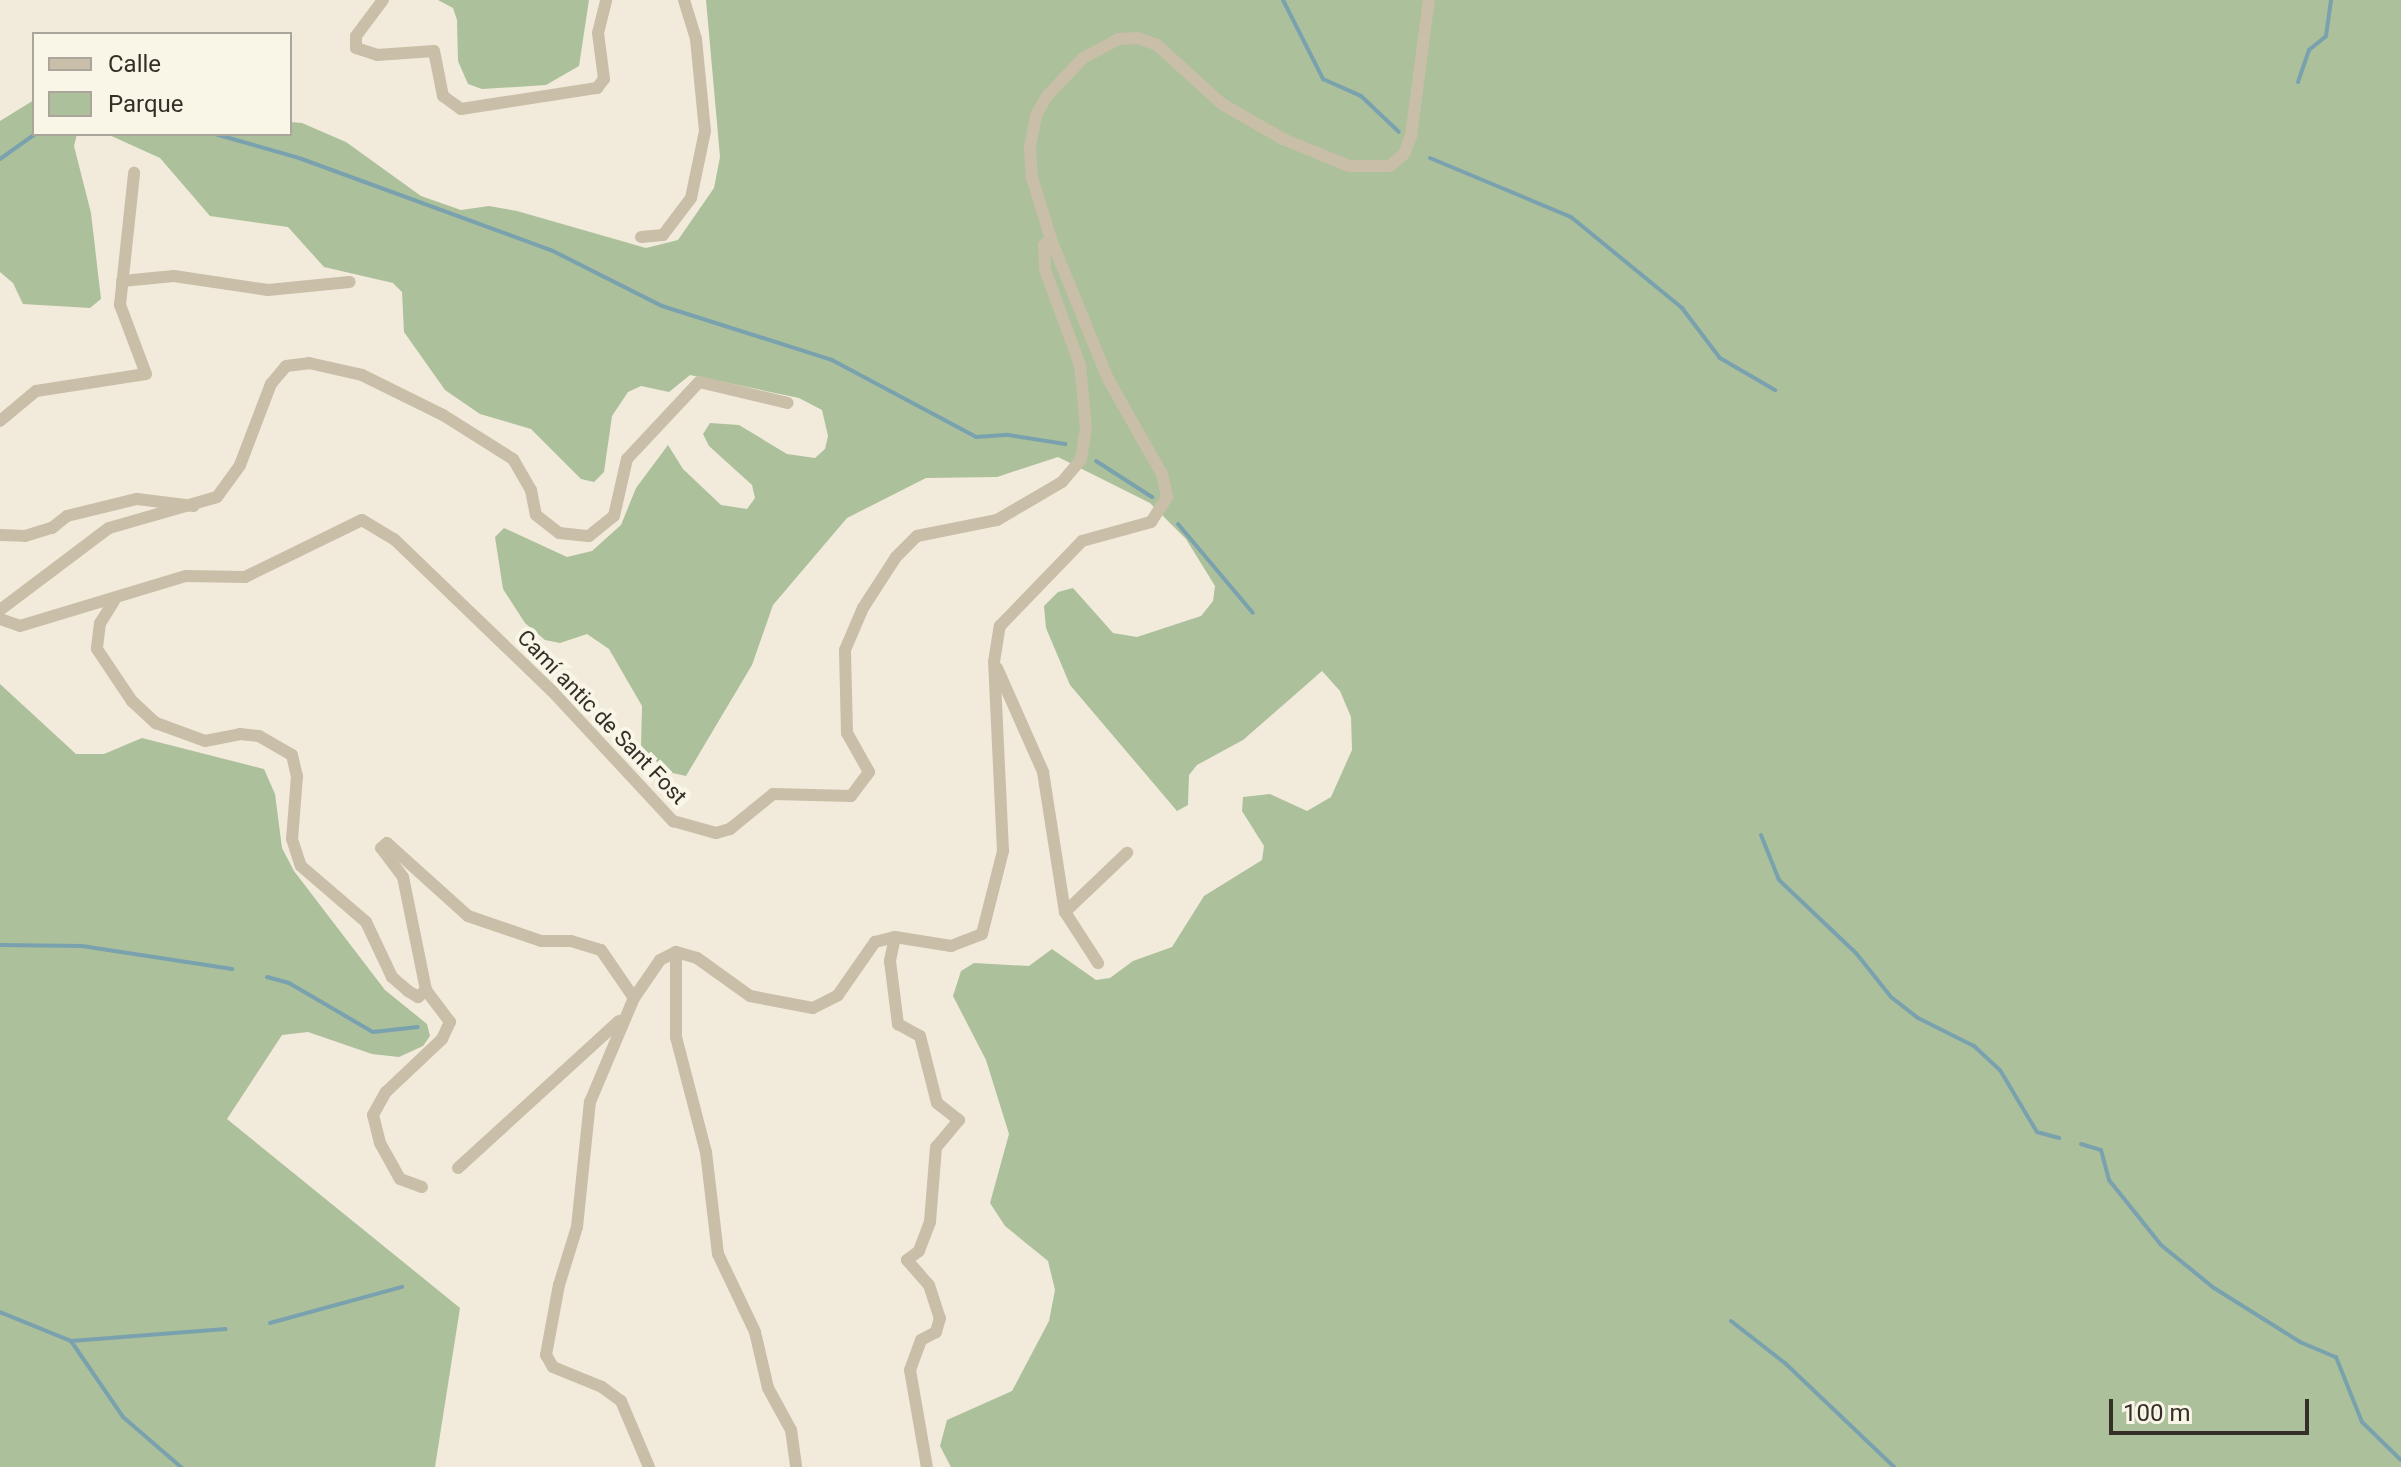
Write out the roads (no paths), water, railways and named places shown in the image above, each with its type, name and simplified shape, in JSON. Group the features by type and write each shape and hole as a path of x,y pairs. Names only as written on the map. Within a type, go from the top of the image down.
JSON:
{"street":[{"path":"383,0 356,36 356,48 377,55 434,51 443,96 461,109 597,88 604,79 598,33 606,0"},
{"path":"641,237 663,235 691,198 705,131 696,39 684,0"},
{"path":"649,1467 621,1401 602,1387 553,1367 546,1355 559,1285 577,1227 590,1102 634,998 660,960 676,952 697,958 750,996 800,1009 838,995 862,954 875,942 895,937 951,946 982,934 1003,851 994,662 1000,626 1068,552 1097,534 1151,522 1167,497 1162,474 1108,379 1051,239 1032,178 1032,131 1047,96 1100,46 1138,38 1157,45 1203,91 1251,122 1349,166 1371,170 1390,166 1404,154 1411,136 1429,0"},
{"path":"0,421 36,391 146,374 120,305 134,173"},
{"name":"Camí antic de Sant Fost","path":"114,601 186,576 245,577 348,523 370,522 552,691 673,821 716,833 730,829 773,794 851,796 869,772 847,733 845,650 863,608 896,557 917,536 1011,513 1062,482 1081,459 1086,428 1080,365 1045,270 1044,245 1051,239"},
{"path":"122,281 174,276 268,290 350,282"},
{"path":"0,610 109,528 217,497 240,465 271,384 286,366 309,363 362,375 443,415 513,459 531,490 536,515 559,533 589,536 614,516 627,459 699,382 788,403"},
{"path":"0,535 25,536 52,528 67,516 137,499 194,506"},
{"path":"0,619 20,626 114,601"},
{"path":"114,601 100,623 97,649 106,666 156,723 205,741 240,734 259,736 292,755 297,776 292,839 301,866 366,922 392,977 418,997 426,990"},
{"path":"994,662 1043,772 1065,912 1098,963"},
{"path":"422,1187 400,1179 380,1143 373,1115 386,1092 442,1039 450,1022 426,990 403,877 381,848 387,843 468,916 541,941 571,941 601,950 634,998"},
{"path":"1065,912 1127,853"},
{"path":"895,937 890,961 898,1024 920,1036 937,1103 959,1120 936,1147 930,1222 919,1251 907,1260 929,1285 940,1318 936,1332 921,1340 910,1370 927,1467"},
{"path":"676,952 676,1037 706,1152 718,1254 755,1332 768,1388 791,1430 796,1467"},
{"path":"458,1168 625,1016"}],"waterway":[{"path":"1283,0 1323,79 1361,96 1399,132"},
{"path":"2298,82 2309,50 2326,36 2331,0"},
{"path":"0,159 32,136"},
{"path":"222,136 299,158 551,250 662,306 832,360 976,437 1008,435 1065,444"},
{"path":"1430,158 1571,217 1682,308 1720,358 1775,390"},
{"path":"1096,461 1152,497"},
{"path":"1178,524 1253,613"},
{"path":"1761,835 1779,880 1856,953 1891,997 1918,1018 1974,1046 2000,1070 2037,1132 2059,1138"},
{"path":"0,945 82,946 232,969"},
{"path":"267,977 289,983 373,1032 418,1027"},
{"path":"2081,1144 2101,1150 2109,1180 2161,1245 2214,1288 2300,1342 2336,1357 2362,1422 2401,1460"},
{"path":"270,1323 402,1287"},
{"path":"0,1312 71,1341 123,1417 181,1467"},
{"path":"1731,1321 1786,1364 1894,1467"},
{"path":"71,1341 226,1329"}]}
